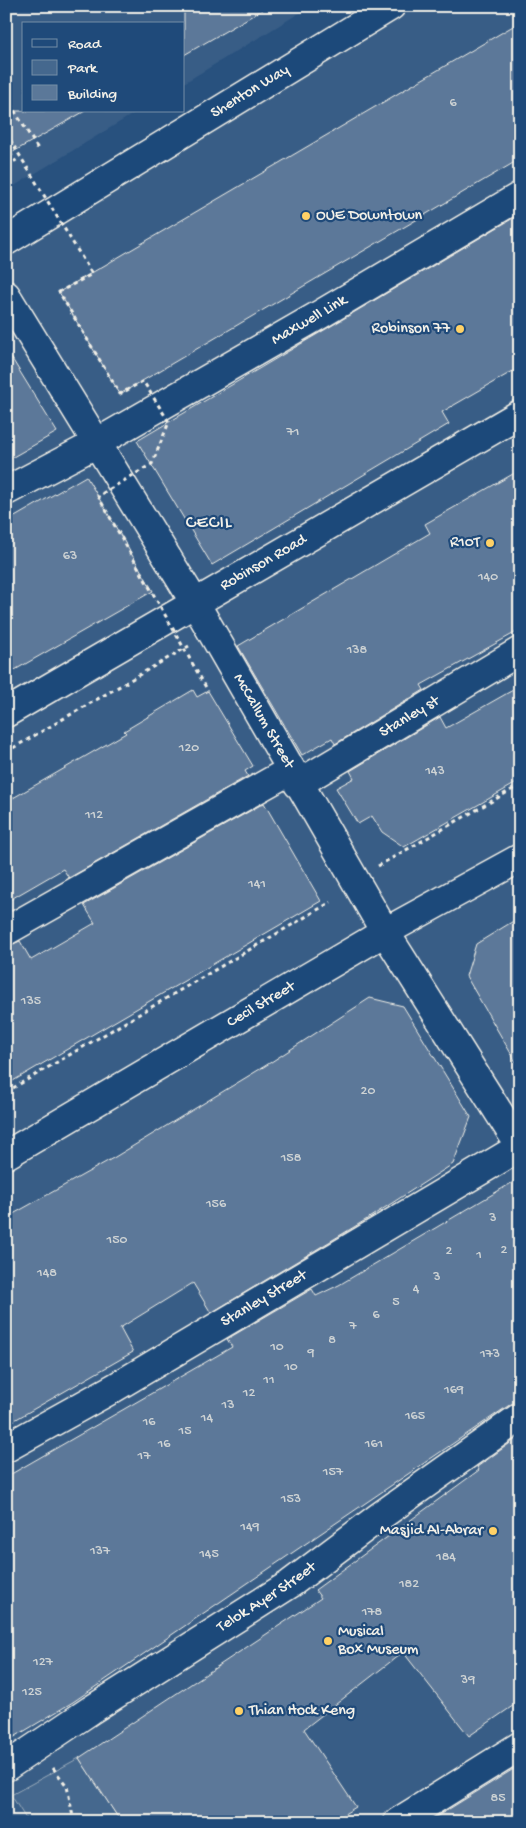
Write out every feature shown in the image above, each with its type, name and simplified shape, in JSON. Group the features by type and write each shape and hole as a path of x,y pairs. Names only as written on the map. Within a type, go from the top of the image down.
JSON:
{"main road":[{"name":"Shenton Way","path":"12,234 391,6"},
{"name":"Maxwell Link","path":"6,491 97,442 321,314 520,196"},
{"name":"McCallum Street","path":"6,295 195,603 385,932 520,1146"},
{"name":"Robinson Road","path":"6,713 520,414"},
{"name":"Stanley st","path":"6,932 294,777 520,651"},
{"name":"Cecil Street","path":"6,1155 385,932 520,858"},
{"name":"Stanley Street","path":"6,1448 114,1388 520,1146"},
{"name":"Telok Ayer Street","path":"6,1768 91,1710 290,1584 379,1517 520,1417"},
{"path":"398,1822 520,1746"}],"path":[{"path":"6,97 38,149"},
{"path":"6,133 92,274 59,292 120,394 143,380 169,422 152,464 98,496 208,690"},
{"path":"6,146 16,162"},
{"path":"6,752 212,633"},
{"path":"374,868 520,786"},
{"path":"6,1092 331,902"},
{"path":"37,1748 67,1786 74,1822"}],"shaded area":[{"path":"6,6 311,6 185,82 185,22 22,22 22,112 136,112 6,191"},
{"path":"391,6 520,6 520,1822 6,1822 6,241"}],"green space":[{"path":"79,1758 121,1822 28,1822 11,1795"}],"building":[{"path":"184,6 269,6 185,54"},
{"name":"OUE Downtown","path":"520,22 520,159 120,394 59,292"},
{"path":"6,111 83,112 6,156"},
{"path":"520,214 520,367 442,412 449,424 212,565 137,441"},
{"path":"6,349 57,432 6,461"},
{"path":"520,470 520,630 421,685 424,690 335,744 332,738 302,755 238,646 430,533 425,524"},
{"path":"86,476 153,591 6,675 6,522"},
{"path":"520,686 520,781 404,847 382,832 372,816 358,824 336,788 354,778 350,771 440,717 446,728"},
{"path":"193,690 197,697 208,691 253,766 245,771 248,776 69,878 63,869 6,902 6,802 126,733 124,731"},
{"path":"264,803 321,901 6,1085 6,947 20,941 31,960 95,923 84,905"},
{"path":"520,917 520,1069 466,976 476,944"},
{"path":"370,998 403,1006 471,1117 453,1164 364,1221 211,1313 193,1283 120,1328 133,1352 6,1425 6,1218 115,1157 265,1066"},
{"path":"520,1178 520,1402 511,1404 73,1702 6,1742 6,1477 232,1347 227,1339 312,1289 316,1296 339,1285"},
{"path":"520,1436 520,1701 469,1736 403,1652 304,1729 356,1807 331,1822 121,1822 79,1758 321,1598 315,1590 479,1470 477,1467"},
{"path":"520,1765 520,1822 428,1822"}],"place":[{"name":"OUE Downtown","path":"306,216"},
{"name":"Robinson 77","path":"460,329"},
{"name":"R10T","path":"490,543"},
{"name":"Masjid Al-Abrar","path":"493,1531"},
{"name":"Musical Box Museum","path":"328,1641"},
{"name":"Thian Hock Keng","path":"239,1711"}],"district":[{"name":"CECIL","path":"209,523"}]}
